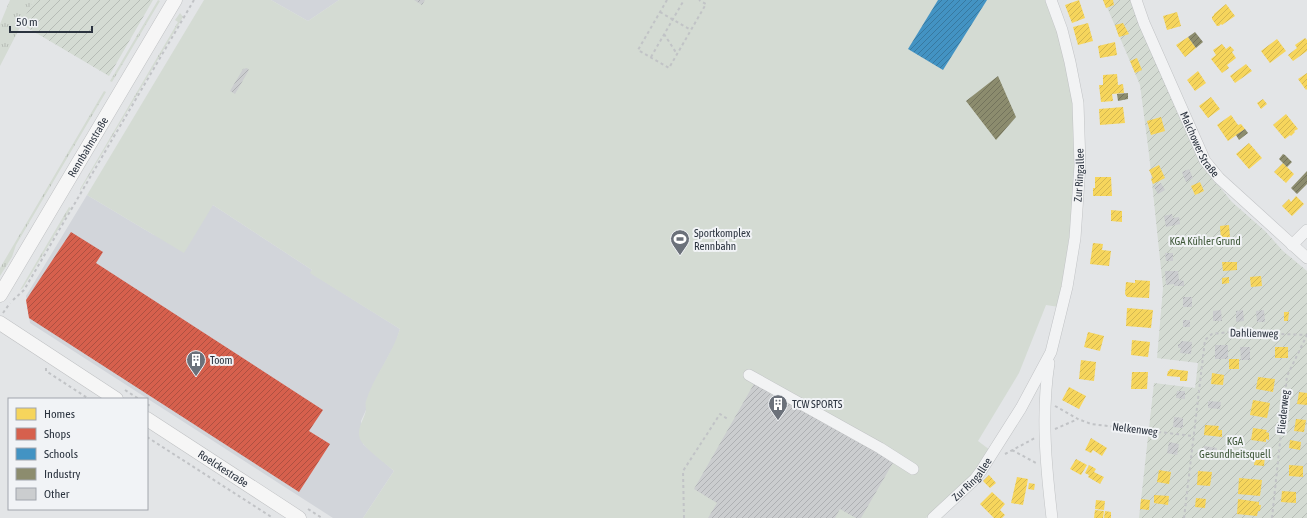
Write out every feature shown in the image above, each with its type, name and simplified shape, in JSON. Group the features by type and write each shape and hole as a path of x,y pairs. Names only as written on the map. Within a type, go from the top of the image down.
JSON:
{"main road":[{"name":"Rennbahnstraße","path":"0,294 175,0"},
{"path":"0,323 114,398"},
{"name":"Roelckestraße","path":"148,420 299,518"}],"street":[{"name":"Zur Ringallee","path":"1050,0 1062,30 1078,104 1080,165 1075,238 1072,259 1067,287 1051,352 1045,388 1045,433 1052,518"},
{"name":"Malchower Straße","path":"1136,0 1144,23 1206,161 1219,178 1307,258"},
{"path":"1292,245 1307,230"},
{"name":"Zur Ringallee","path":"933,518 975,479 1021,408 1051,352"},
{"path":"750,375 913,469"}],"path":[{"path":"0,317 15,297 24,290 193,1 188,0"},
{"path":"667,0 638,50 669,68 706,4 699,0"},
{"path":"651,57 684,0"},
{"path":"660,12 691,30"},
{"path":"664,34 677,54"},
{"name":"Dahlienweg","path":"1193,436 1205,340 1212,334 1229,332 1307,335"},
{"name":"Fliederweg","path":"1272,518 1287,376 1307,335"},
{"path":"1045,400 1078,419"},
{"path":"684,518 683,471 720,414 730,420"},
{"path":"1005,454 1045,433 1078,419"},
{"name":"Nelkenweg","path":"1078,419 1091,424 1193,436"},
{"path":"1184,518 1193,436"},
{"path":"148,438 273,518"},
{"path":"1012,450 1047,470"}],"shaded area":[{"path":"271,0 339,0 308,21"},
{"path":"87,195 154,235 213,205 312,270 311,273 400,329 396,342 374,383 366,402 366,410 361,421 363,444 394,471 363,518 333,518 30,323 26,296"}],"green space":[{"path":"10,0 34,0 0,66 0,24"},
{"path":"34,0 153,0 109,76 21,24"},
{"path":"158,0 160,1 112,82 110,81"},
{"name":"Sportkomplex Rennbahn","path":"204,0 271,0 308,21 339,0 1047,0 1061,43 1074,108 1075,198 1059,307 1046,305 1019,373 978,441 990,450 975,472 926,518 363,518 394,471 362,443 359,432 366,410 366,402 369,392 397,339 400,329 310,273 312,270 213,205 184,253 87,195"},
{"name":"KGA Gesundheitsquell","path":"1104,0 1130,0 1196,154 1210,175 1232,202 1265,231 1283,251 1307,271 1307,518 1139,518 1154,383 1195,388 1198,363 1157,358 1163,288 1140,85"},
{"path":"180,13 183,17 80,191 178,22 175,20"},
{"path":"104,91 106,92 16,245 12,257 0,276 0,268"},
{"path":"69,207 71,208 23,288 20,290"}],"building: Homes":[{"path":"1079,0 1085,18 1072,23 1065,5"},
{"path":"1103,0 1113,0 1114,5 1106,8"},
{"path":"1226,4 1235,16 1222,25 1217,26 1212,17"},
{"path":"1177,12 1181,26 1167,30 1163,16"},
{"path":"1088,23 1093,41 1078,45 1073,27"},
{"path":"1123,23 1129,34 1119,37 1115,25"},
{"path":"1188,37 1196,48 1185,57 1176,45"},
{"path":"1305,38 1307,40 1307,51 1293,61 1288,55 1297,48 1295,45"},
{"path":"1277,39 1286,51 1270,63 1261,51"},
{"path":"1115,42 1117,55 1100,58 1098,46"},
{"path":"1222,44 1226,49 1230,46 1234,50 1232,52 1236,58 1227,65 1229,68 1222,73 1211,59 1216,55 1213,50"},
{"path":"1137,58 1142,70 1135,73 1130,61"},
{"path":"1246,64 1252,71 1235,83 1230,76"},
{"path":"1198,71 1206,83 1195,91 1187,80"},
{"path":"1307,73 1307,89 1306,90 1298,79"},
{"path":"1117,74 1118,85 1123,84 1124,93 1112,94 1113,101 1101,102 1099,85 1103,85 1103,75"},
{"path":"1211,97 1220,109 1208,118 1199,106"},
{"path":"1263,99 1267,104 1261,109 1257,103"},
{"path":"1123,107 1125,123 1100,125 1099,109"},
{"path":"1286,114 1298,129 1294,131 1295,132 1291,136 1290,135 1285,139 1273,125"},
{"path":"1231,115 1238,125 1241,124 1245,129 1228,141 1217,125"},
{"path":"1161,117 1165,131 1151,135 1147,121"},
{"path":"1249,143 1262,158 1249,169 1236,154"},
{"path":"1283,163 1294,174 1286,183 1274,172"},
{"path":"1159,165 1165,178 1153,184 1151,179 1153,178 1149,170"},
{"path":"1095,177 1111,177 1112,196 1093,196"},
{"path":"1200,182 1204,191 1195,195 1191,186"},
{"path":"1296,196 1304,204 1292,216 1282,206 1289,199 1291,202"},
{"path":"1111,210 1122,211 1122,222 1111,221"},
{"path":"1229,225 1230,238 1221,239 1220,226"},
{"path":"1093,243 1103,244 1102,250 1111,251 1109,266 1090,264"},
{"path":"1222,262 1237,262 1237,270 1223,271"},
{"path":"1261,276 1262,286 1251,287 1250,277"},
{"path":"1229,277 1229,283 1222,284 1222,278"},
{"path":"1135,280 1150,281 1149,298 1127,297 1125,294 1126,282 1135,283"},
{"path":"1127,308 1153,310 1151,328 1126,326"},
{"path":"1284,312 1289,312 1288,321 1284,321"},
{"path":"1088,332 1104,336 1100,351 1084,347"},
{"path":"1132,340 1150,342 1148,357 1131,355"},
{"path":"1275,347 1288,347 1288,358 1275,358"},
{"path":"1229,359 1239,359 1239,369 1229,369"},
{"path":"1081,360 1096,362 1094,381 1079,379"},
{"path":"1170,369 1188,371 1187,381 1180,381 1180,377 1167,376"},
{"path":"1132,372 1148,372 1147,389 1131,389"},
{"path":"1212,373 1224,375 1223,385 1211,384"},
{"path":"1258,377 1275,379 1273,392 1256,389"},
{"path":"1069,387 1086,396 1079,409 1062,400"},
{"path":"1299,392 1307,393 1307,405 1297,404"},
{"path":"1253,400 1270,403 1267,418 1250,415"},
{"path":"1296,419 1306,420 1304,432 1294,431"},
{"path":"1205,425 1219,426 1218,430 1222,430 1222,437 1204,435"},
{"path":"1253,428 1267,430 1266,432 1269,433 1269,440 1266,439 1266,442 1251,440"},
{"path":"1091,438 1107,448 1102,456 1093,450 1091,453 1085,450"},
{"path":"1290,440 1301,442 1300,450 1289,448"},
{"path":"1256,454 1265,455 1264,466 1254,465"},
{"path":"1076,459 1087,465 1081,475 1070,469"},
{"path":"1089,465 1096,469 1094,472 1104,477 1100,484 1088,477 1089,475 1085,473"},
{"path":"1289,465 1303,466 1303,477 1289,476"},
{"path":"1159,470 1171,472 1169,484 1157,482"},
{"path":"1198,471 1212,472 1210,486 1197,485"},
{"path":"989,475 996,483 990,488 983,481"},
{"path":"1017,477 1028,479 1023,505 1011,503"},
{"path":"1239,478 1262,480 1260,496 1238,494"},
{"path":"1029,483 1035,484 1034,490 1028,489"},
{"path":"1282,491 1296,492 1296,503 1281,502"},
{"path":"992,492 1005,504 1000,510 1005,515 1002,518 994,518 980,504"},
{"path":"1154,495 1169,496 1168,505 1154,503"},
{"path":"1196,498 1206,499 1205,508 1195,507"},
{"path":"1141,499 1150,500 1149,510 1140,509"},
{"path":"1238,499 1259,502 1259,505 1261,505 1257,516 1237,514"},
{"path":"1096,500 1105,501 1104,510 1095,509"},
{"path":"1095,510 1104,511 1103,518 1094,518"},
{"path":"1105,511 1111,512 1111,518 1104,518"}],"building: Shops":[{"name":"Toom","path":"71,232 103,252 96,263 323,410 309,431 330,444 299,492 29,318 26,300"}],"building: Schools":[{"path":"938,0 987,0 943,70 908,49"}],"building: Industry":[{"path":"1195,32 1203,42 1196,48 1188,37"},
{"path":"998,76 1016,117 996,140 966,101"},
{"path":"1128,93 1128,99 1118,101 1117,94"},
{"path":"1245,129 1248,133 1239,140 1236,135"},
{"path":"1283,154 1292,162 1287,167 1279,159"},
{"path":"1307,171 1307,184 1297,194 1291,188"}],"building: Other":[{"path":"414,0 425,0 422,5"},
{"path":"247,68 249,70 235,94 230,91 243,69"},
{"path":"1189,169 1193,178 1186,182 1182,172"},
{"path":"1161,183 1165,190 1158,194 1154,187"},
{"path":"1172,214 1173,218 1179,217 1180,224 1166,227 1164,216"},
{"path":"1165,253 1173,253 1173,261 1166,261"},
{"path":"1165,271 1178,271 1179,280 1184,281 1184,286 1174,286 1174,284 1166,285"},
{"path":"1183,297 1192,297 1192,307 1183,307"},
{"path":"1221,310 1222,321 1213,321 1213,311"},
{"path":"1243,310 1244,321 1236,322 1236,311"},
{"path":"1264,310 1265,322 1257,322 1256,311"},
{"path":"1183,320 1190,320 1190,327 1183,327"},
{"path":"1181,341 1192,342 1191,354 1180,353 1181,348 1178,348 1178,344 1180,344"},
{"path":"1215,345 1228,345 1228,359 1215,359"},
{"path":"1240,347 1250,347 1250,360 1241,360"},
{"name":"TCW SPORTS","path":"755,382 894,461 861,518 856,518 840,509 835,518 708,518 717,503 694,489"},
{"path":"1177,391 1185,391 1185,399 1176,398"},
{"path":"1208,401 1221,402 1220,409 1208,408"},
{"path":"1174,417 1183,418 1183,428 1173,427"},
{"path":"1169,442 1179,444 1177,455 1167,453"},
{"path":"1204,446 1217,448 1216,459 1202,458"}],"place":[{"name":"Sportkomplex Rennbahn","path":"680,256"},
{"name":"Toom","path":"196,377"},
{"name":"TCW SPORTS","path":"778,421"}],"park label":[{"name":"KGA Kühler Grund","path":"1205,241"}]}
